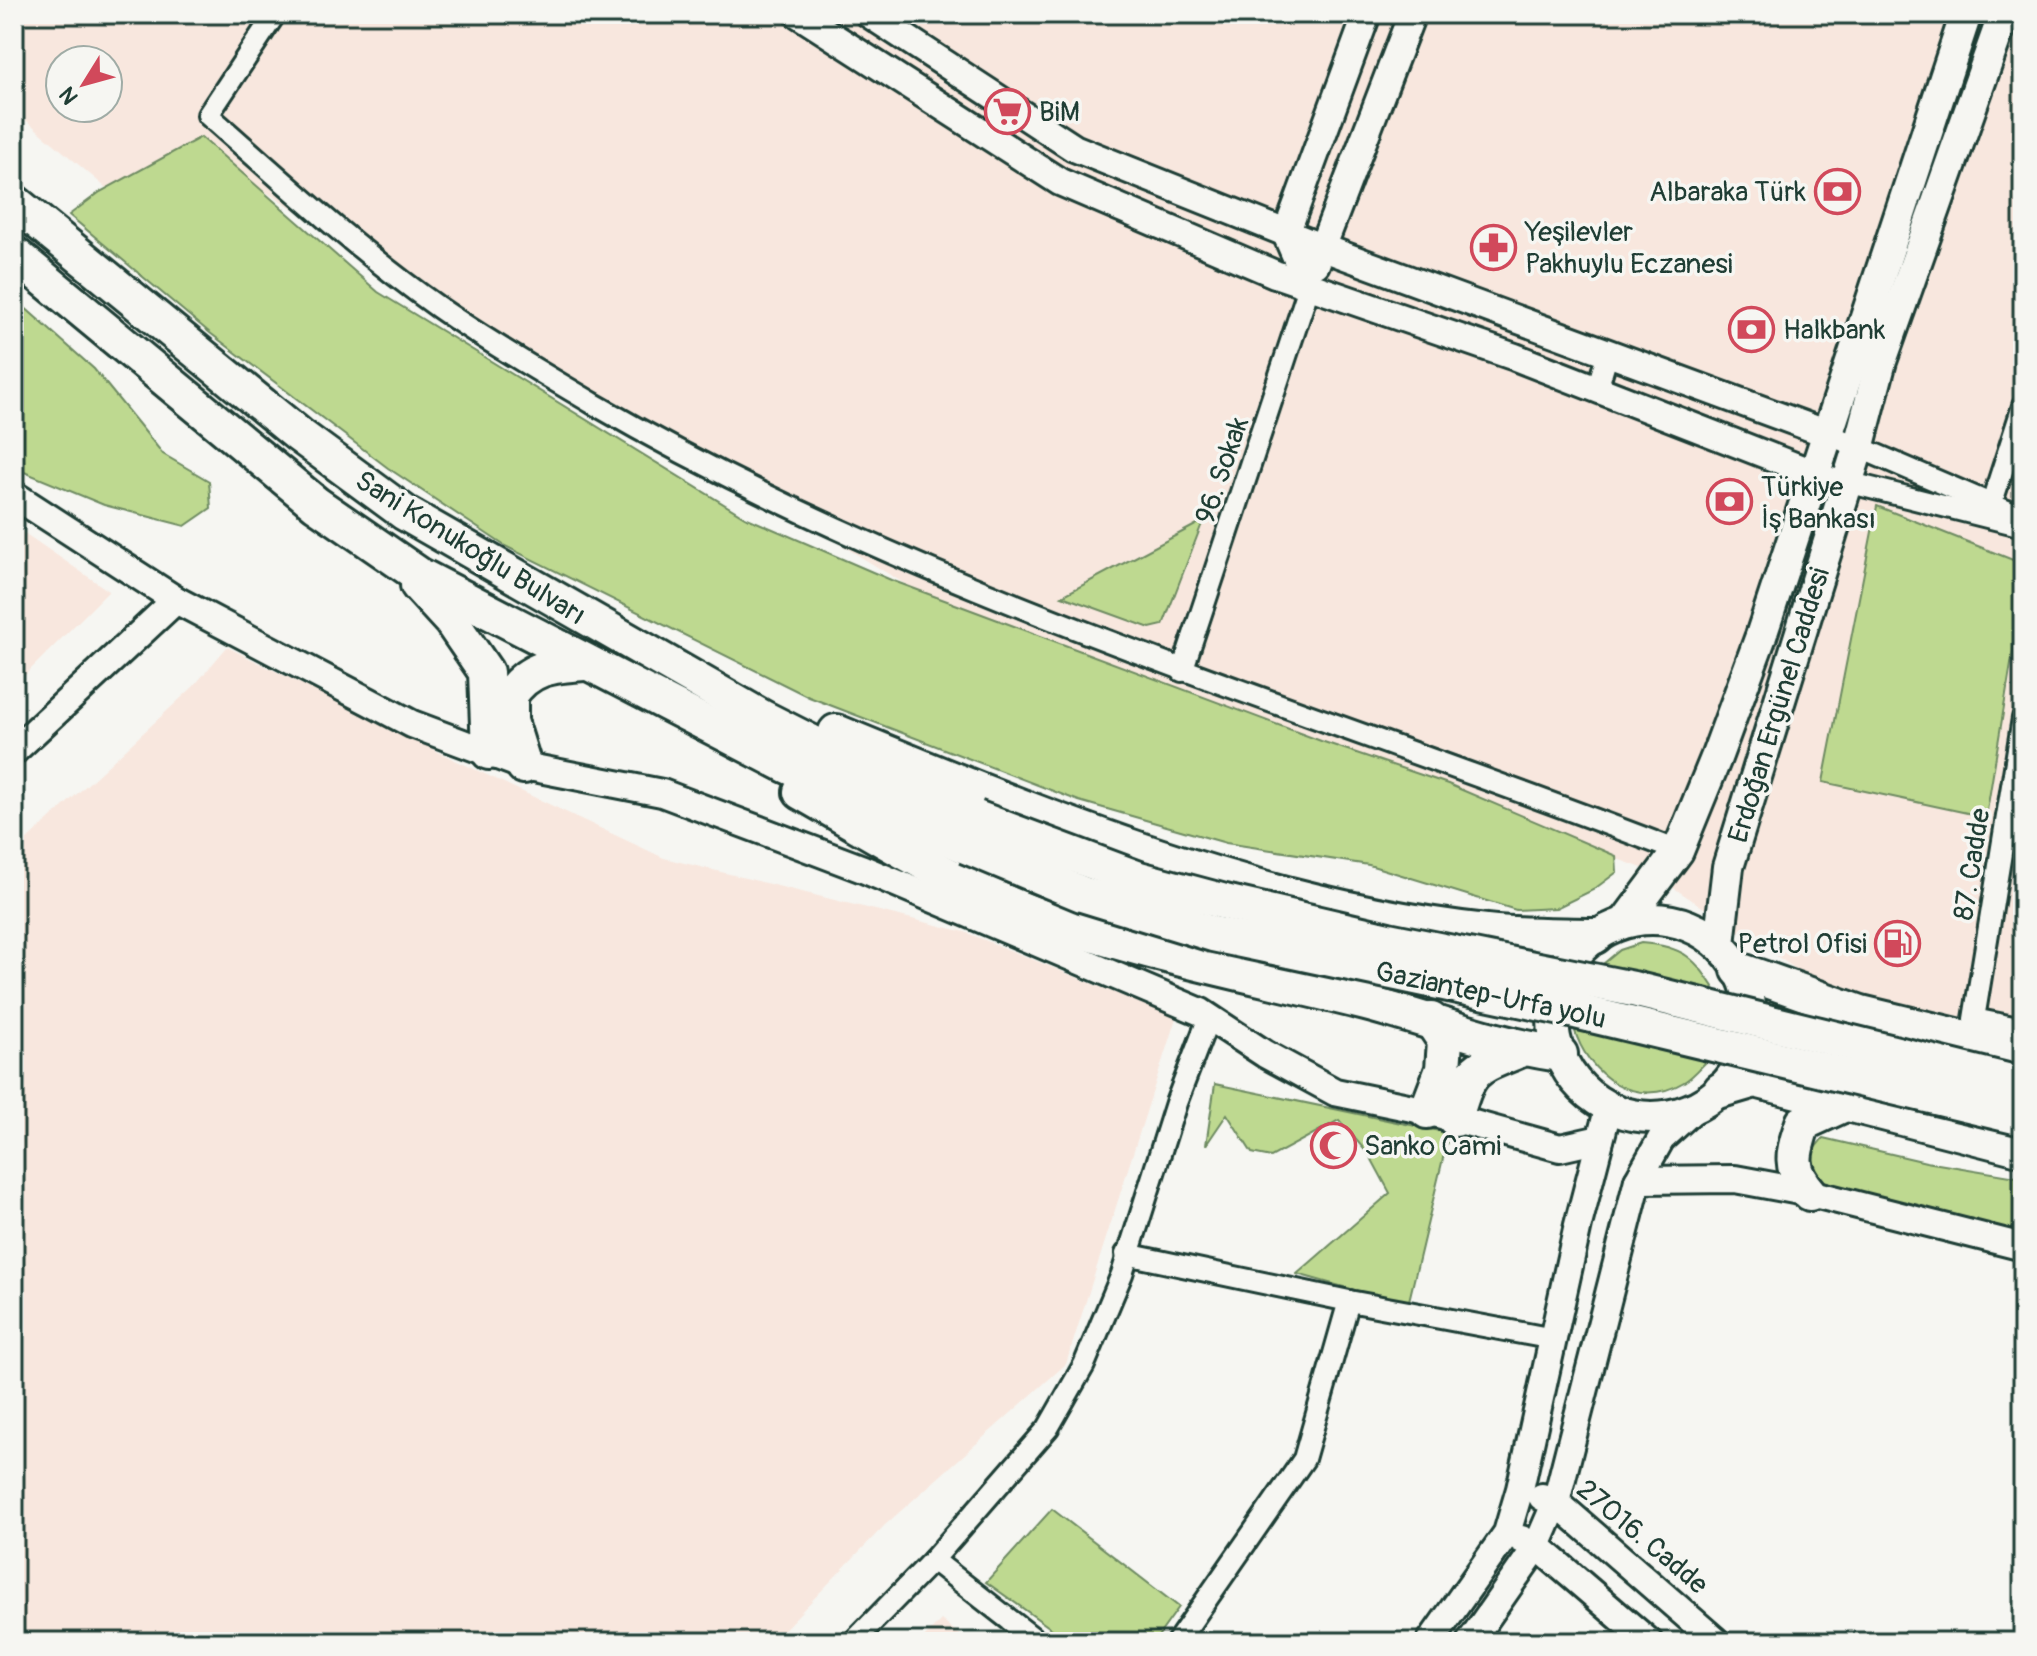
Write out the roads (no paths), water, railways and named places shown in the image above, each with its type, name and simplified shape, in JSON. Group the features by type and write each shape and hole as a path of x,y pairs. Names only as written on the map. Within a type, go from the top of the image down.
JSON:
{"highway":[{"name":"Sani Konukoğlu Bulvarı","path":"14,202 299,435 405,513 650,656 884,779 971,832"},
{"name":"Sani Konukoğlu Bulvarı","path":"14,254 304,495 419,575 598,671 786,765 971,832"},
{"path":"393,558 451,621 486,672 489,752"},
{"path":"650,656 1151,855 1248,884 1399,918 1487,932 1610,929"},
{"path":"524,766 510,721 510,695 519,681 540,669 598,671 707,739 895,847 954,879 1028,912 1131,943 1431,1020 1522,1049 1560,1054"},
{"name":"Gaziantep-Urfa yolu","path":"971,832 1225,902 1388,940 1633,989 2023,1085"},
{"name":"Gaziantep-Urfa yolu","path":"971,832 1082,894 1213,934 1571,1010 2023,1118"},
{"path":"1729,957 1861,1013 2023,1052"},
{"path":"1431,1020 1445,1041 1441,1115"},
{"path":"1441,1115 1478,1067 1522,1049"},
{"path":"1708,1099 1755,1080 2023,1149"},
{"path":"1810,1193 1797,1179 1791,1159 1803,1123 1849,1102"}],"main road":[{"path":"1610,929 1658,919 1680,924 1729,957 1750,1001 1751,1033 1741,1064 1708,1099 1664,1117 1632,1115 1609,1106 1577,1083 1553,1037 1557,989 1572,959 1610,929 1678,851 1741,690 1966,14"},
{"name":"Erdoğan Ergünel Caddesi","path":"1729,957 1728,867 1859,445 1881,361 2004,14"},
{"path":"1948,70 1980,82"}],"street":[{"path":"275,14 208,115 325,218 438,308 651,436 747,487 997,597 1182,671 1678,851"},
{"path":"798,14 1060,182 1309,287 1515,357 1815,474 1848,479 2023,526"},
{"path":"869,14 1074,148 1286,234 1859,445 2023,518"},
{"path":"1309,287 1286,234 1367,14"},
{"path":"1309,287 1321,247 1412,14"},
{"name":"96. Sokak","path":"1182,671 1309,287"},
{"path":"1597,389 1608,353"},
{"path":"1992,502 2023,406"},
{"path":"14,495 176,600 412,724 524,766 662,793 863,869 1134,981 1209,1017 1265,1054 1335,1092 1441,1115 1560,1148 1600,1139"},
{"path":"14,751 176,600"},
{"name":"87. Cadde","path":"2023,724 1974,1019 2023,1029"},
{"path":"853,1642 933,1560 1048,1428 1084,1365 1122,1274 1176,1103 1209,1017"},
{"path":"1470,1642 1537,1546 1556,1502 1638,1180 1661,1139 1708,1099"},
{"path":"1430,1642 1507,1533 1520,1489 1609,1106"},
{"path":"1638,1180 1735,1179 1810,1193 2023,1247"},
{"path":"1126,1254 1349,1301 1554,1339"},
{"path":"1177,1642 1304,1459 1349,1301"},
{"name":"27016. Cadde","path":"1520,1489 1556,1502 1717,1642"},
{"path":"1507,1533 1537,1546 1649,1642"},
{"path":"933,1560 1038,1642"}],"place":[{"name":"BiM","path":"1008,111"},
{"name":"Albaraka Türk","path":"1837,191"},
{"name":"Yeşilevler Pakhuylu Eczanesi","path":"1494,247"},
{"name":"Halkbank","path":"1752,329"},
{"name":"Türkiye İş Bankası","path":"1730,502"},
{"name":"Petrol Ofisi","path":"1898,943"},
{"name":"Sanko Cami","path":"1333,1145"}]}
